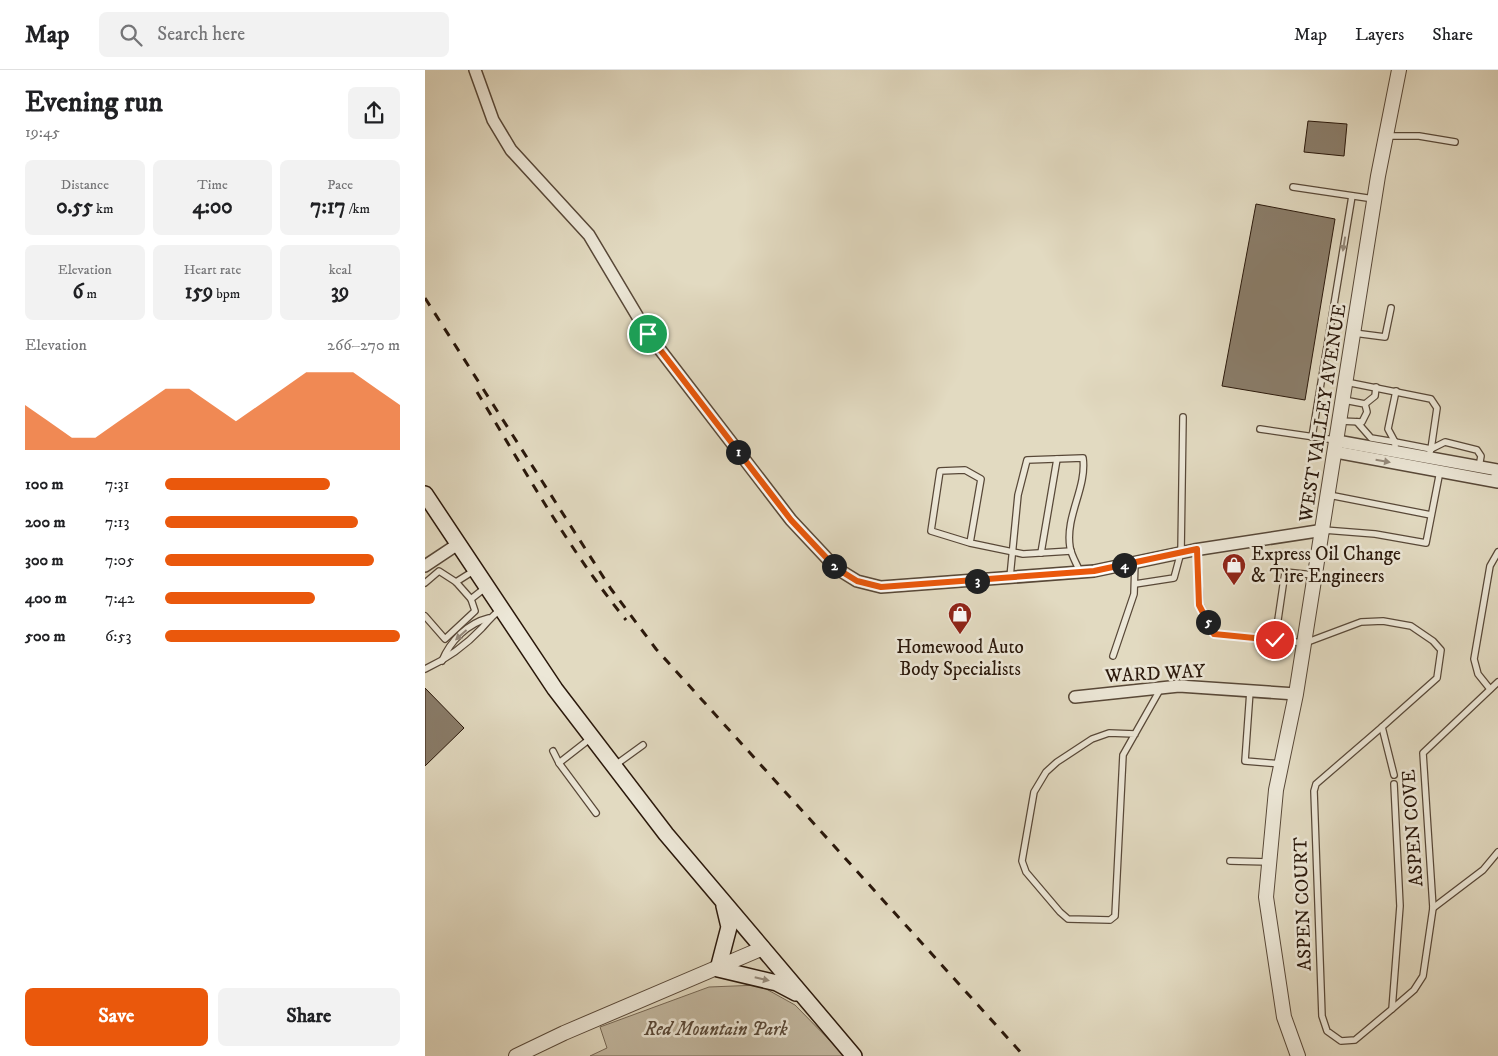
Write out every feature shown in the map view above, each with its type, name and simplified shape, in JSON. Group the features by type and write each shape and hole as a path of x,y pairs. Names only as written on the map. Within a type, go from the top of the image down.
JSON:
{"main road":[{"path":"425,494 487,587 495,613 666,834 855,1056"},
{"path":"723,902 729,927 718,969 777,982 804,997"}],"street":[{"path":"475,70 493,120 511,150 589,235 648,334 791,520 836,568 857,581 881,587 1080,572 1197,549 1324,530"},
{"name":"WEST VALLEY AVENUE","path":"1298,1056 1285,1016 1266,897 1276,790 1297,694 1324,530 1374,198 1399,70"},
{"path":"1336,446 1395,447 1429,458 1441,465 1478,472 1497,478"},
{"path":"1336,446 1429,458"},
{"path":"425,566 458,544"},
{"name":"WARD WAY","path":"1075,697 1179,686 1297,694"},
{"path":"516,1056 564,1033 718,969 763,948"}],"lane":[{"path":"1386,136 1419,136 1455,142"},
{"path":"1293,187 1374,198"},
{"path":"1312,437 1352,196"},
{"path":"1354,333 1385,337 1391,308"},
{"path":"1346,382 1431,399 1437,408 1429,458"},
{"path":"1344,400 1365,404 1375,396 1379,388"},
{"path":"1395,447 1388,429 1396,391"},
{"path":"1340,421 1362,422 1367,412 1365,404"},
{"path":"1135,584 1174,578 1181,552 1183,417"},
{"path":"1357,422 1371,438 1395,447"},
{"path":"1260,428 1312,437 1336,446"},
{"path":"1429,458 1445,442 1477,450 1481,456 1478,472"},
{"path":"1010,578 1018,495 1027,460 1083,458 1085,471 1070,528 1071,551 1080,572"},
{"path":"1041,553 1057,459"},
{"path":"1324,530 1375,534 1426,543 1441,465"},
{"path":"970,543 981,479 965,470 940,471 931,531 970,543 1023,554 1071,551"},
{"path":"1329,495 1431,515"},
{"path":"1197,549 1199,605 1214,634 1305,643"},
{"path":"1490,689 1478,674 1474,658 1490,566 1498,552"},
{"path":"1113,656 1134,594 1135,562"},
{"path":"425,566 434,575"},
{"path":"456,582 475,570"},
{"path":"425,583 439,571 456,582 471,599 475,611 445,639 425,616"},
{"path":"1275,640 1285,572 1316,575"},
{"path":"471,599 487,587"},
{"path":"442,662 448,646 477,620 495,613"},
{"path":"425,669 442,662 475,634 495,613"},
{"name":"ASPEN COURT","path":"1305,643 1361,622 1383,620 1411,626 1441,650 1437,678 1316,784 1314,799 1323,1016 1327,1032 1341,1041 1355,1040 1414,990 1423,976 1433,908"},
{"name":"ASPEN COVE","path":"1433,908 1423,754 1498,682"},
{"path":"1135,734 1109,733 1092,738 1057,762 1046,772 1034,792 1022,861 1026,872 1068,919 1110,920 1115,916 1123,755 1135,734 1161,688"},
{"path":"1250,691 1245,762 1281,764"},
{"path":"1382,727 1394,775"},
{"path":"559,763 592,738"},
{"path":"614,766 643,744"},
{"path":"553,752 596,813"},
{"path":"1392,1009 1400,906 1394,784"},
{"name":"ASPEN COVE","path":"1433,908 1483,870 1498,852"},
{"path":"1230,861 1269,862"}],"green space":[{"name":"Red Mountain Park","path":"759,985 795,1005 845,1056 590,1056 607,1048 600,1027 709,987"}],"building":[{"path":"1308,121 1347,124 1344,156 1304,152"},
{"path":"1256,204 1335,219 1305,400 1222,386"},
{"path":"425,688 464,728 425,766"}],"railway":[{"path":"425,298 611,589 656,649 1024,1056"},
{"path":"477,392 566,537 585,566 626,620"}],"place":[{"name":"Express Oil Change & Tire Engineers","path":"1234,586"},
{"name":"Homewood Auto Body Specialists","path":"960,635"}],"route":[{"path":"648,334 791,520 836,568 857,581 881,587 1094,571 1197,549 1199,605 1214,634 1275,640"}]}
